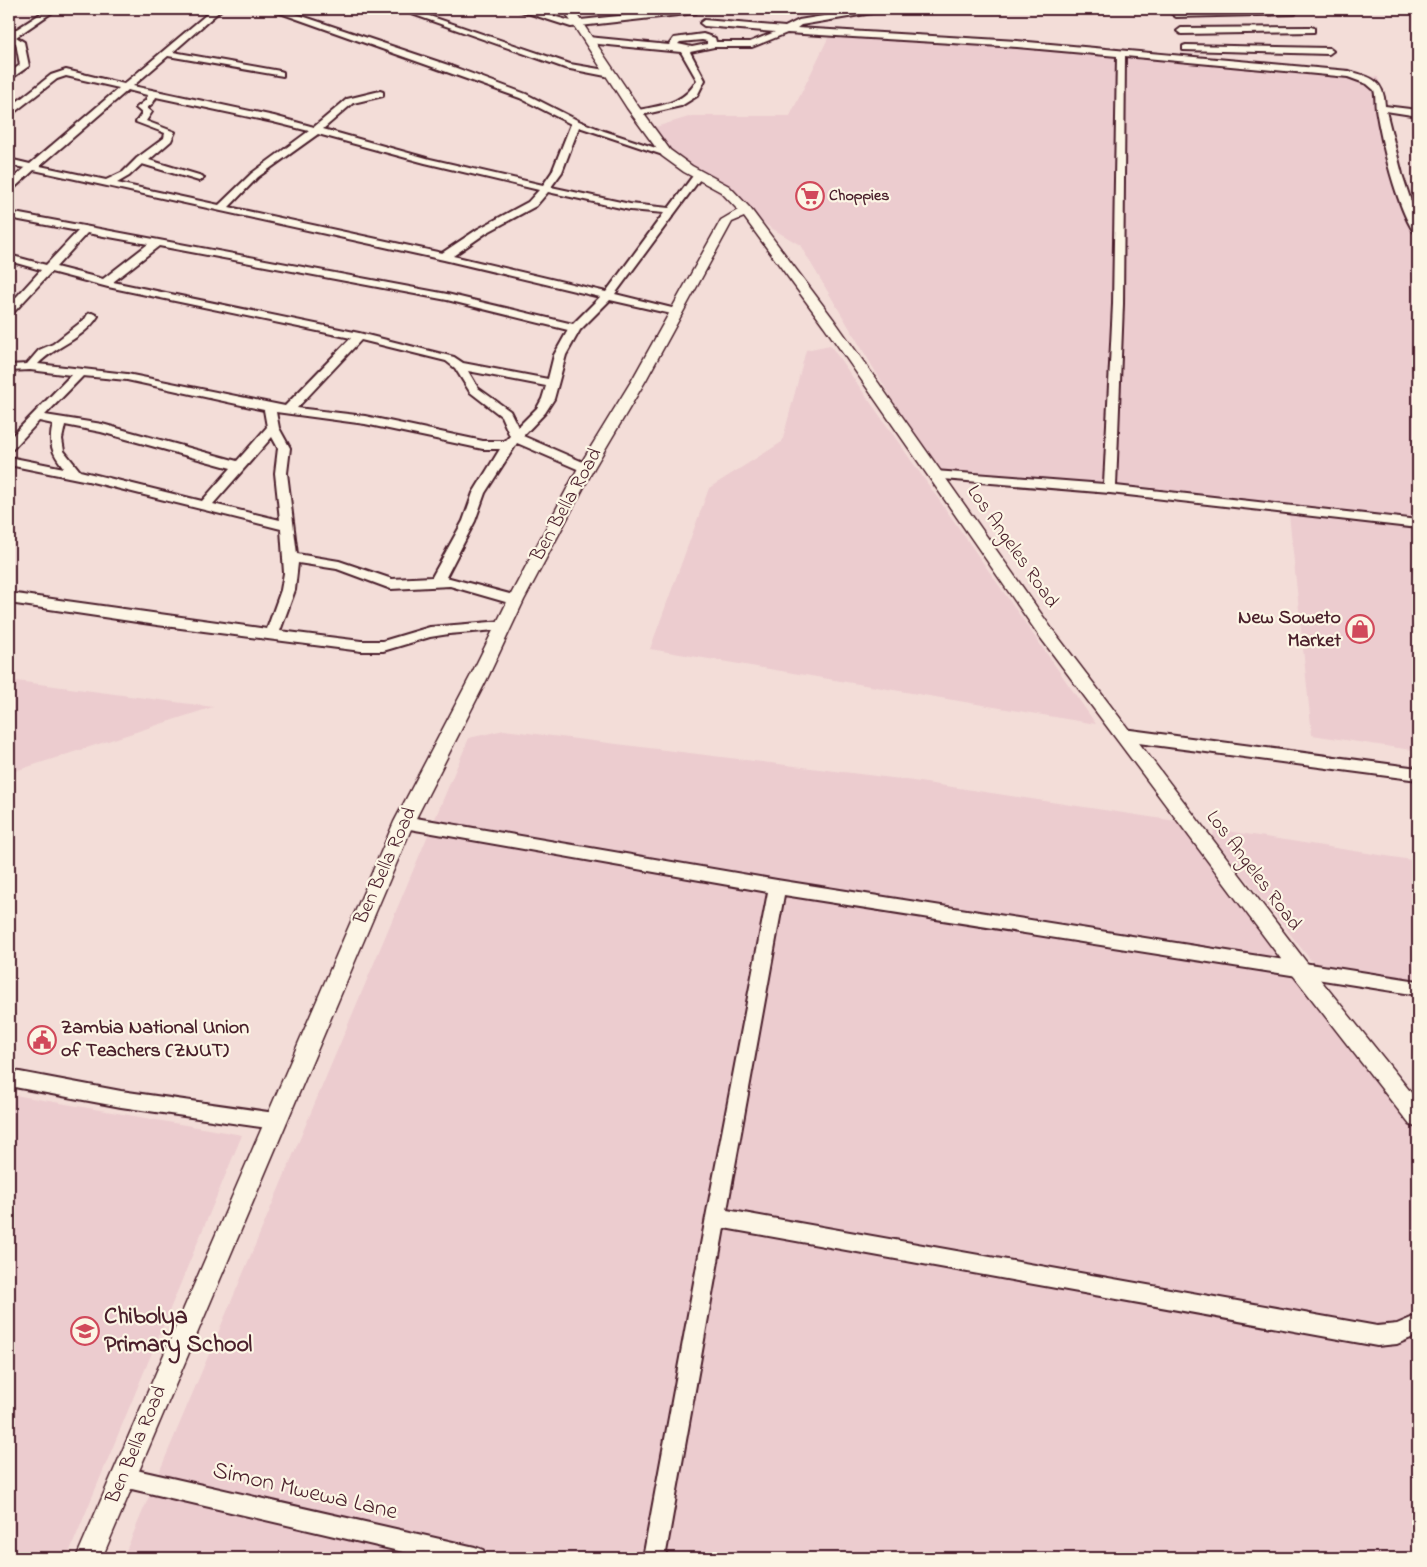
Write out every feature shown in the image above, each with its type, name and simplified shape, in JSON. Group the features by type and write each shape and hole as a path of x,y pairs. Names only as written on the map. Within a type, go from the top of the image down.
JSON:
{"main road":[{"name":"Los Angeles Road","path":"568,9 635,111 666,153 698,175 725,190 746,210 829,323 1046,633 1300,969 1418,1118"},
{"name":"Ben Bella Road","path":"89,1558 404,822 516,600 586,468 639,380 727,220 746,210"}],"street":[{"path":"10,38 53,9"},
{"path":"9,187 218,9"},
{"path":"273,9 514,93 576,123 622,140 666,153"},
{"path":"402,9 568,66 611,74"},
{"path":"519,9 564,23 584,33 683,50 707,35 752,44 799,23 878,9"},
{"path":"584,33 695,10 707,35"},
{"path":"1189,59 1176,12 1292,12"},
{"path":"584,33 674,43 677,40 707,35 786,30 908,35 1349,74 1364,79 1376,86 1379,91 1381,108 1410,217 1415,228 1418,230"},
{"path":"1182,32 1312,30"},
{"path":"9,77 25,66 20,42 10,38"},
{"path":"635,111 678,104 694,94 701,80 683,50 676,48 674,43"},
{"path":"1186,48 1329,51"},
{"path":"167,53 280,74"},
{"path":"1110,489 1118,304 1121,53"},
{"path":"9,112 54,77 62,74 262,116 428,161 546,189 630,207 672,211"},
{"path":"108,183 126,174 139,160 142,160 168,139 170,132 141,122 148,112 142,108 150,101 152,94"},
{"path":"222,209 255,175 350,102 380,94"},
{"path":"1381,108 1418,113"},
{"path":"444,257 482,231 532,204 546,189 561,162 576,123"},
{"path":"142,160 199,178"},
{"path":"9,162 444,257 676,312"},
{"path":"437,581 469,521 479,493 512,442 541,410 553,384 560,355 575,328 609,296 698,175"},
{"path":"9,215 447,297 575,328"},
{"path":"9,311 85,229"},
{"path":"105,283 156,243"},
{"path":"9,258 105,283 359,336 450,359 459,366 474,390 506,414 512,442"},
{"path":"30,367 43,352 56,346 89,321 92,316"},
{"path":"288,410 359,336"},
{"path":"459,366 553,384"},
{"path":"9,368 30,367 126,377 269,408 375,422 483,445 512,442 586,468"},
{"path":"9,446 80,372"},
{"path":"269,408 273,428 284,448 281,473 291,557 288,590 272,634"},
{"path":"36,417 102,428 239,466"},
{"path":"60,421 55,440 56,450 76,475"},
{"path":"204,506 273,428"},
{"path":"9,461 76,475 288,526"},
{"path":"935,475 1110,489 1418,524"},
{"path":"291,557 339,565 391,584 450,581 516,600"},
{"path":"9,598 157,620 361,646 383,646 430,632 449,629 503,626"},
{"path":"1123,735 1418,774"},
{"path":"404,822 777,887 1418,988"},
{"path":"654,1558 777,887"},
{"path":"9,1078 121,1098 275,1121"},
{"path":"715,1217 1378,1336 1397,1334 1418,1325"},
{"name":"Simon Mwewa Lane","path":"123,1477 475,1558"}],"shaded area":[{"path":"833,28 1378,77 1416,244 1418,244 1418,751 1312,735 1289,514 939,478 800,245 734,206 681,165 652,128 692,116 790,116"},
{"path":"830,345 1096,724 650,649 709,488 782,442 806,350"},
{"path":"9,680 213,707 9,773"},
{"path":"504,730 900,779 1189,823 1418,1121 1418,1558 123,1558 469,738"},
{"path":"1214,829 1418,861 1418,981 1313,963 1213,837"},
{"name":"Chibolya Primary School","path":"9,1094 242,1135 67,1558 9,1558"}],"place":[{"name":"Choppies","path":"810,196"},
{"name":"New Soweto Market","path":"1360,629"},
{"name":"Zambia National Union of Teachers (ZNUT)","path":"42,1040"},
{"name":"Chibolya Primary School","path":"85,1331"}]}
